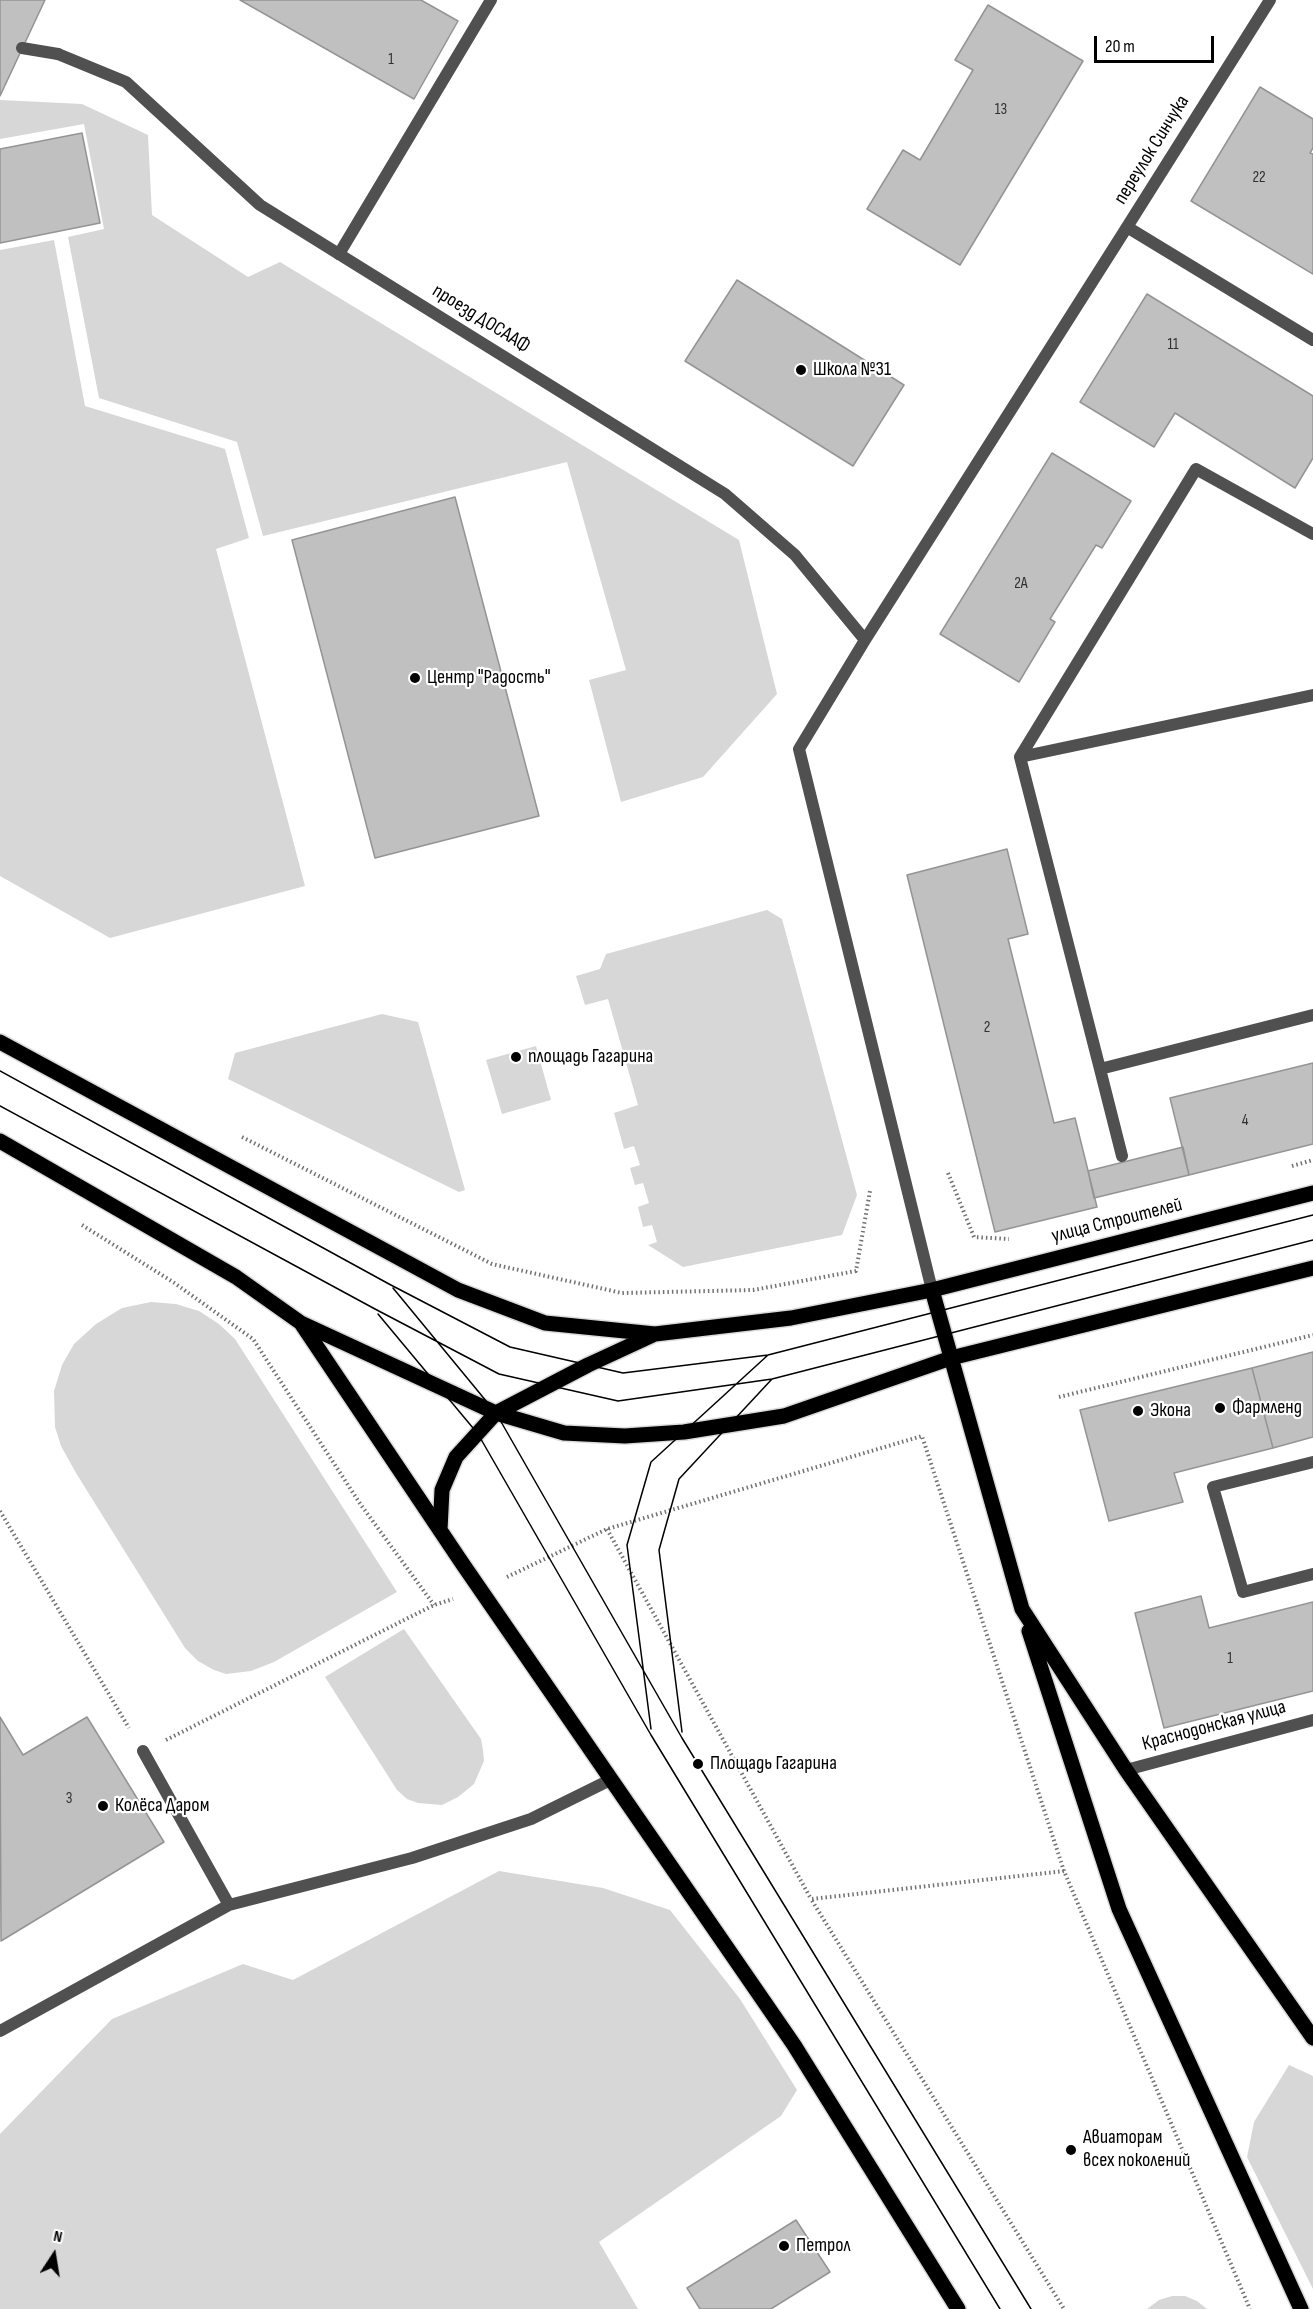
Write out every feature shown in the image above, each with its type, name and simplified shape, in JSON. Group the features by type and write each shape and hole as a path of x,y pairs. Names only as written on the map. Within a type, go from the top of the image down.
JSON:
{"main road":[{"path":"0,1042 458,1290 545,1323 655,1334"},
{"path":"0,1141 236,1277 301,1323 496,1413 564,1433 625,1436 684,1432 784,1416 951,1359 1313,1268"},
{"name":"улица Строителей","path":"655,1334 791,1318 932,1290 1313,1193"},
{"path":"932,1290 1022,1609 1119,1909 1301,2309"},
{"path":"301,1323 480,1590 794,2045 958,2309"},
{"path":"440,1530 442,1490 456,1457 496,1413 588,1365 655,1334"},
{"path":"1022,1609 1126,1770 1313,2038"}],"street":[{"path":"339,254 491,0"},
{"name":"переулок Синчука","path":"1270,0 1126,227 1313,340"},
{"name":"проезд ДОСААФ","path":"22,48 58,54 126,82 260,205 725,494 795,555 865,640"},
{"path":"932,1290 799,749 865,640 1126,227"},
{"path":"1122,1156 1020,757 1196,469 1313,534"},
{"path":"1020,757 1313,694"},
{"path":"1100,1069 1313,1015"},
{"path":"1313,1462 1213,1487 1243,1592 1313,1574"},
{"name":"Краснодонская улица","path":"1126,1770 1313,1719"},
{"path":"143,1751 229,1905"},
{"path":"0,2031 229,1905 412,1858 531,1819 612,1779"}],"path":[{"path":"235,1134 492,1264 622,1293 753,1290 856,1271 870,1191"},
{"path":"1290,1166 1313,1160"},
{"path":"948,1173 974,1237 1017,1240"},
{"path":"78,1222 173,1282 253,1339 361,1505 434,1605"},
{"path":"1059,1396 1313,1335"},
{"path":"0,1511 143,1751 434,1605 480,1590 607,1529 922,1436 1064,1872 1250,2309"},
{"path":"607,1529 811,1899 1064,2309"},
{"path":"811,1899 1064,1872"}],"shaded area":[{"path":"0,100 82,104 148,135 152,215 248,277 280,262 739,540 777,694 703,777 621,802 589,680 626,670 567,462 263,536 237,442 99,398 68,237 104,229 84,124 0,139"},
{"path":"54,240 85,406 225,449 249,538 216,549 305,886 110,938 0,876 0,250"},
{"path":"767,910 782,919 857,1195 842,1235 683,1267 648,1245 657,1242 652,1225 643,1227 638,1207 649,1203 643,1183 635,1185 630,1168 640,1165 634,1146 624,1149 614,1113 638,1105 608,999 585,1005 576,976 600,969 606,954"},
{"path":"382,1014 418,1022 465,1190 459,1192 228,1079 235,1053"},
{"path":"536,1046 551,1100 502,1114 486,1060"},
{"path":"151,1302 176,1304 199,1311 219,1324 235,1339 397,1592 274,1662 251,1671 226,1674 214,1670 198,1661 185,1648 76,1473 61,1446 55,1427 54,1391 62,1365 74,1344 96,1324 122,1308"},
{"path":"404,1629 481,1739 484,1761 474,1784 458,1797 442,1805 418,1803 407,1799 397,1790 325,1677"},
{"path":"499,1871 603,1888 670,1910 740,1999 797,2090 781,2116 599,2242 638,2309 0,2309 0,2134 112,2019 243,1964 293,1980"},
{"path":"1289,2065 1313,2076 1313,2289 1247,2157 1254,2122"},
{"path":"1172,2296 1185,2296 1197,2301 1207,2309 1147,2309 1159,2300"}],"building":[{"path":"0,0 45,0 0,96"},
{"path":"240,0 421,0 458,21 414,99"},
{"path":"988,5 1083,61 960,265 867,209 903,150 920,160 973,70 955,60"},
{"path":"1260,87 1313,119 1313,148 1310,153 1313,154 1313,274 1191,201"},
{"path":"82,133 100,223 0,243 0,149"},
{"path":"737,280 904,385 853,466 685,361"},
{"path":"1147,294 1313,396 1313,458 1295,488 1175,413 1154,447 1080,402"},
{"path":"1052,453 1131,501 1102,548 1096,545 1050,619 1055,622 1019,682 940,634"},
{"name":"Центр \"Радость\"","path":"455,497 539,816 375,858 292,540"},
{"path":"1007,849 1028,934 1008,939 1054,1123 1075,1118 1097,1207 995,1232 907,875"},
{"path":"1313,1063 1313,1144 1189,1175 1170,1098"},
{"path":"1183,1147 1189,1175 1094,1198 1088,1171"},
{"path":"1313,1352 1313,1437 1273,1448 1252,1368"},
{"path":"1252,1368 1273,1448 1174,1473 1183,1502 1109,1521 1080,1410"},
{"path":"1201,1596 1209,1628 1313,1602 1313,1691 1164,1728 1135,1613"},
{"path":"0,1717 23,1755 87,1717 164,1842 1,1941"},
{"name":"Петрол","path":"796,2220 830,2272 771,2309 700,2309 687,2288"}],"tram line":[{"path":"0,1071 389,1284 510,1347 623,1373 768,1355 1313,1215"},
{"path":"0,1106 499,1374 618,1401 772,1379 1313,1240"},
{"path":"393,1288 496,1413 682,1738 1031,2309"},
{"path":"378,1314 478,1434 651,1735 1000,2309"},
{"path":"651,1729 627,1545 651,1462 768,1355"},
{"path":"682,1732 659,1550 679,1479 772,1379"}],"place":[{"name":"Школа №31","path":"801,370"},
{"name":"Центр \"Радость\"","path":"415,678"},
{"name":"площадь Гагарина","path":"516,1057"},
{"name":"Фармленд","path":"1220,1408"},
{"name":"Экона","path":"1138,1411"},
{"name":"Площадь Гагарина","path":"698,1764"},
{"name":"Колёса Даром","path":"103,1806"},
{"name":"Авиаторам всех поколений","path":"1071,2150"},
{"name":"Петрол","path":"784,2246"}]}
